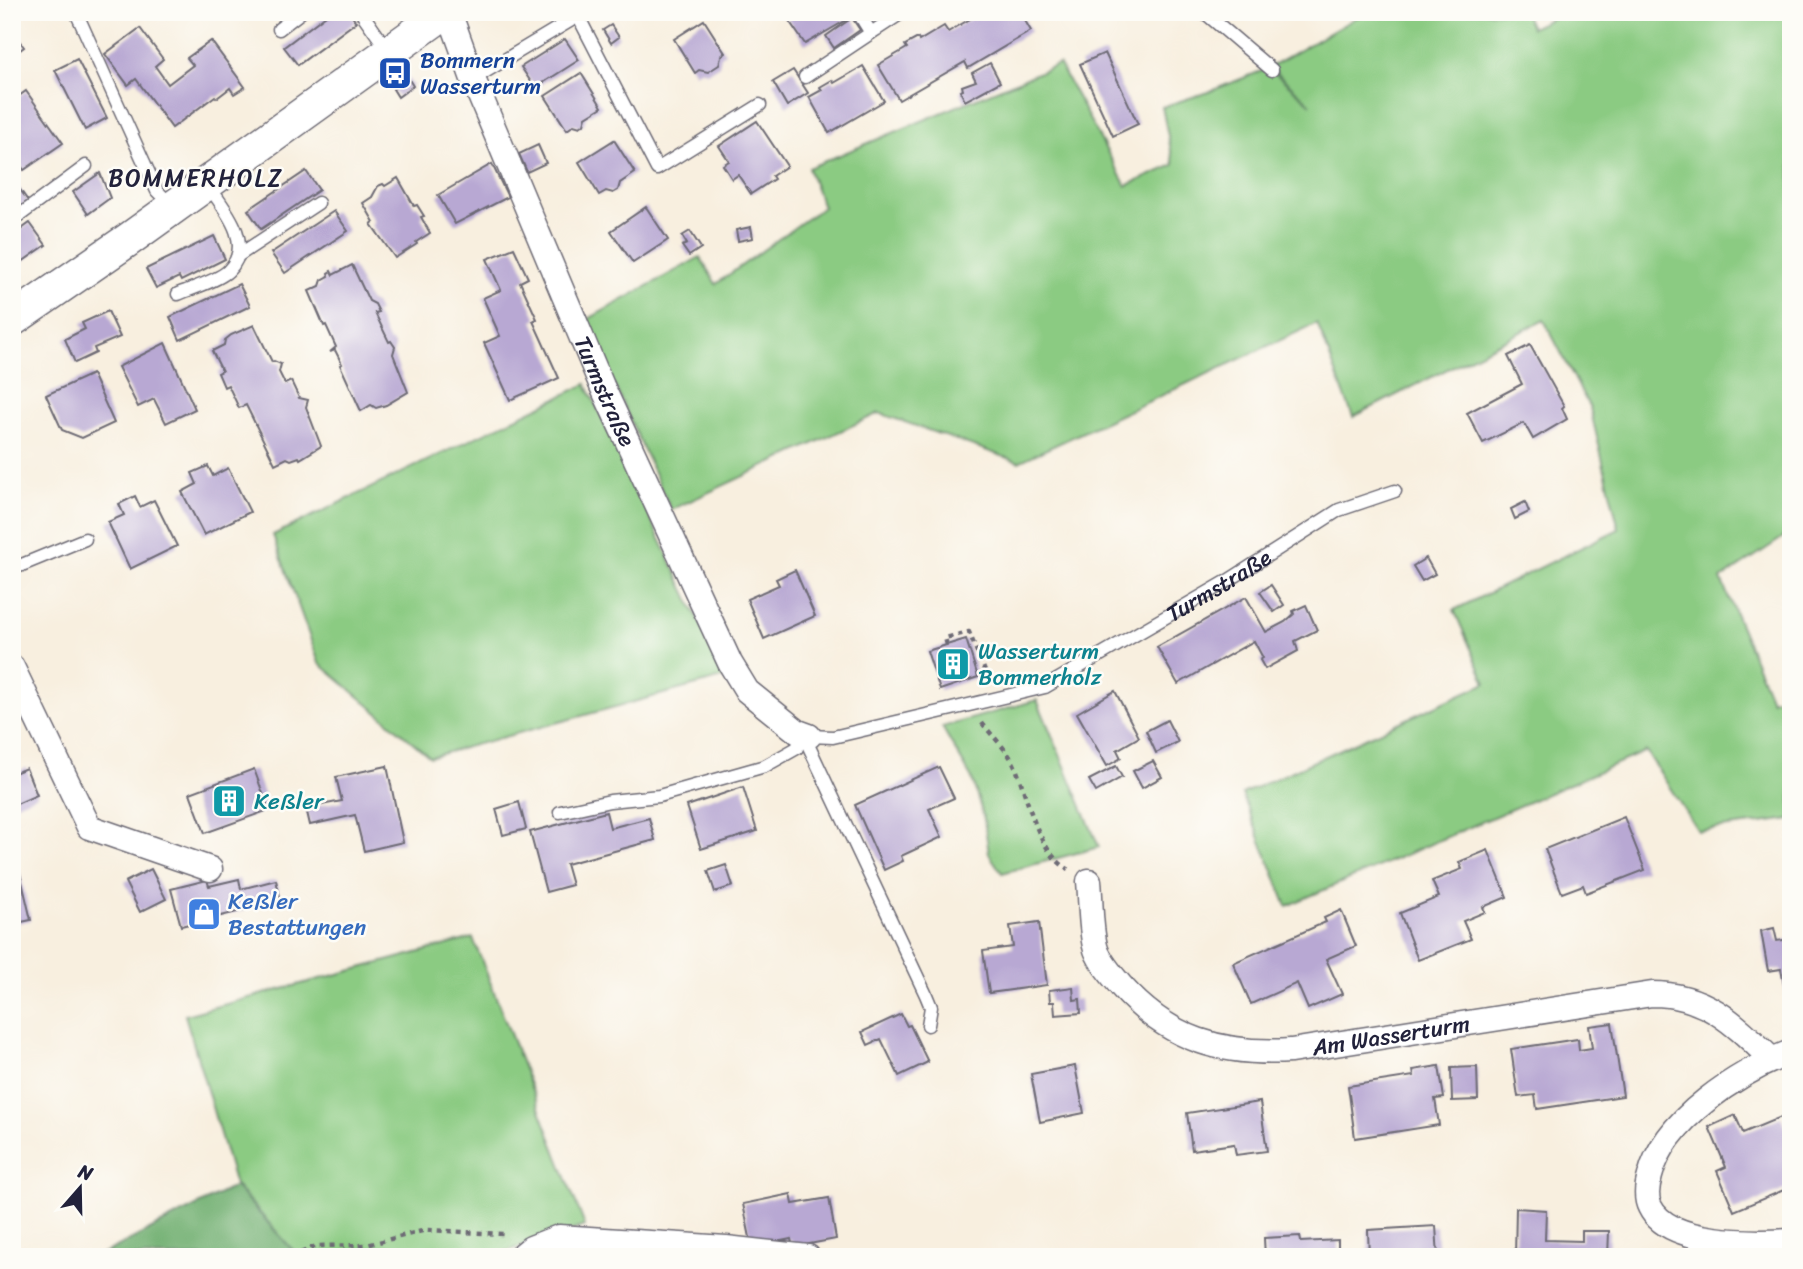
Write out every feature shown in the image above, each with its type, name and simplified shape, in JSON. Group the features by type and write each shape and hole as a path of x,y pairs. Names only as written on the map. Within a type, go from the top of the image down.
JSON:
{"main road":[{"path":"12,320 447,12"}],"street":[{"name":"Turmstraße","path":"447,12 602,386 730,663 747,691 806,735"},
{"path":"12,667 89,827 210,869"},
{"name":"Am Wasserturm","path":"1089,881 1095,947 1111,974 1132,998 1156,1018 1209,1045 1235,1051 1291,1051 1652,994 1671,994 1709,1007 1781,1056"},
{"path":"1781,1056 1748,1072 1685,1118 1665,1141 1656,1158 1646,1192 1649,1207 1657,1218 1675,1229 1709,1238 1791,1241"},
{"path":"525,1252 559,1237 726,1248 808,1257"}],"lane":[{"path":"76,12 157,191 173,208"},
{"path":"279,29 301,12"},
{"path":"362,12 389,52"},
{"path":"858,12 871,33"},
{"path":"805,77 903,12"},
{"path":"1204,12 1272,70"},
{"path":"473,79 578,16 657,169 760,105"},
{"path":"12,221 86,166"},
{"path":"206,184 227,213 240,240 239,255"},
{"path":"178,294 228,273 239,255 318,203"},
{"name":"Turmstraße","path":"806,735 833,737 1045,687 1226,582 1339,510 1395,491"},
{"path":"12,569 85,539"},
{"path":"560,812 610,801 659,796 765,766 797,748 806,735"},
{"path":"806,735 926,995 931,1007 928,1025"}],"path":[{"path":"947,645 945,638 970,632 996,699"},
{"path":"969,705 1014,764 1030,816 1058,863 1089,881"},
{"path":"292,1257 316,1246 367,1245 426,1230 503,1234 525,1252"}],"green space":[{"path":"1366,12 1524,12 1531,28 1565,12 1791,12 1791,532 1721,579 1771,700 1791,694 1791,819 1698,831 1646,751 1287,906 1242,794 1486,683 1454,610 1619,529 1590,408 1544,320 1353,417 1317,323 1019,462 879,413 671,510 585,321 700,257 716,284 823,207 808,168 1059,64 1126,186 1174,165 1162,107 1269,68 1311,104 1270,67"},
{"path":"586,384 726,677 430,757 319,663 273,535"},
{"path":"1037,700 1099,847 1002,873 989,854 984,819 972,779 942,727"},
{"path":"473,938 585,1226 489,1257 297,1255 235,1185 185,1015"},
{"path":"235,1186 301,1257 97,1257"}],"building":[{"path":"330,12 349,12 356,22 298,65 284,47"},
{"path":"783,12 843,12 848,19 805,44"},
{"path":"982,12 1020,12 1031,31 968,68 965,62 899,100 878,65 907,48 905,45 918,38 919,41 944,26 948,32"},
{"path":"852,18 860,30 834,48 826,36"},
{"path":"704,20 725,53 721,56 719,65 708,72 699,70 695,73 674,39"},
{"path":"611,25 619,37 611,43 603,30"},
{"path":"140,28 163,59 155,66 168,84 193,65 187,58 211,41 245,87 234,94 230,88 217,98 215,96 172,128 136,79 128,85 105,54"},
{"path":"12,31 24,47 12,56"},
{"path":"565,39 579,60 535,88 521,67"},
{"path":"1105,53 1138,124 1113,136 1080,64"},
{"path":"77,59 107,118 85,130 55,70"},
{"path":"990,63 1000,82 965,101 960,91 963,90 962,86 976,81 972,73"},
{"path":"863,66 884,101 829,133 809,97 832,80 834,83"},
{"path":"793,70 808,93 787,106 773,82"},
{"path":"581,73 602,107 586,117 580,127 574,125 567,130 545,96"},
{"path":"408,78 413,86 398,97 393,89"},
{"path":"26,91 63,143 24,170 12,153 12,101"},
{"path":"757,121 787,166 772,176 774,179 751,194 738,175 732,179 723,165 729,161 719,146"},
{"path":"614,140 635,173 620,183 618,190 599,195 579,162"},
{"path":"538,145 546,163 527,172 519,154"},
{"path":"492,164 508,197 455,224 438,195"},
{"path":"306,171 319,190 261,229 248,210"},
{"path":"100,173 110,198 88,214 73,192"},
{"path":"12,178 28,201 12,212"},
{"path":"398,178 414,206 417,205 424,216 421,217 430,233 395,258 371,224 374,222 363,203 372,197 378,186 385,186"},
{"path":"646,207 668,240 633,263 611,231"},
{"path":"334,211 348,231 285,273 271,253"},
{"path":"30,223 46,245 12,269 12,236"},
{"path":"751,227 753,238 738,241 736,230"},
{"path":"690,231 701,248 689,256 682,246 687,244 682,236"},
{"path":"214,236 225,259 181,281 179,277 156,288 146,269"},
{"path":"514,248 528,278 520,282 537,319 533,321 559,378 510,400 484,343 500,336 483,298 501,290 487,259"},
{"path":"352,265 369,301 375,304 379,312 375,313 389,342 395,347 393,354 408,392 386,405 376,408 371,405 361,411 335,350 330,352 336,347 309,291 320,286 331,271 333,275"},
{"path":"239,284 250,306 180,340 170,317"},
{"path":"108,311 120,337 94,348 96,353 75,363 65,339 85,329 82,323"},
{"path":"254,325 272,362 281,364 279,372 285,384 291,381 299,398 308,400 306,407 321,446 300,459 287,458 275,464 246,405 239,408 228,385 224,387 218,373 222,371 212,351 224,345 231,335"},
{"path":"165,343 195,409 166,423 154,399 138,407 118,367"},
{"path":"1530,345 1564,406 1562,408 1567,419 1533,439 1524,423 1483,443 1467,413 1522,384 1508,356"},
{"path":"92,374 114,423 82,438 62,430 46,395"},
{"path":"208,466 213,476 228,468 250,512 204,535 182,492 197,484 192,473"},
{"path":"135,496 140,507 154,500 177,546 130,569 108,522 124,515 119,504"},
{"path":"1525,502 1529,512 1515,519 1511,509"},
{"path":"1426,558 1435,574 1422,581 1413,566"},
{"path":"795,570 815,616 764,639 747,599 779,585 776,579"},
{"path":"1271,585 1284,605 1274,612 1260,592"},
{"path":"1246,597 1266,632 1285,622 1294,614 1293,611 1306,605 1317,630 1295,641 1298,651 1265,669 1260,660 1263,658 1254,641 1178,684 1157,647"},
{"name":"Wasserturm Bommerholz","path":"966,639 978,677 940,690 927,651"},
{"path":"1115,691 1139,737 1117,750 1121,758 1107,766 1077,713"},
{"path":"1167,720 1178,742 1156,753 1146,731"},
{"path":"1153,761 1162,777 1142,788 1133,771"},
{"path":"387,766 403,842 364,851 355,815 310,825 306,808 342,801 336,777"},
{"path":"1116,766 1122,777 1096,792 1089,780"},
{"path":"939,767 954,798 929,809 942,837 901,856 903,861 884,870 855,805"},
{"path":"26,768 37,795 12,806 12,774"},
{"name":"Keßler","path":"254,769 269,810 205,833 190,793"},
{"path":"743,787 757,831 701,849 687,806"},
{"path":"519,802 526,829 503,835 496,809"},
{"path":"606,812 610,828 649,818 655,840 566,864 572,885 546,892 530,832"},
{"path":"1624,817 1645,870 1586,893 1583,885 1562,893 1545,849"},
{"path":"1488,850 1507,897 1483,907 1485,912 1463,921 1471,939 1418,960 1400,913 1439,897 1432,881 1462,869 1459,862"},
{"path":"726,865 733,886 715,892 708,871"},
{"path":"19,869 31,920 12,924 12,871"},
{"path":"151,869 166,899 140,912 125,882"},
{"name":"Keßler Bestattungen","path":"239,879 241,889 276,880 281,901 181,926 171,889 207,880 209,886"},
{"path":"1341,910 1356,946 1326,959 1342,994 1308,1009 1297,983 1251,1004 1233,963 1326,922 1324,918"},
{"path":"1039,922 1047,985 989,993 983,951 1013,947 1010,926"},
{"path":"1774,928 1777,941 1791,939 1791,989 1785,990 1781,969 1768,971 1761,931"},
{"path":"1073,987 1074,1000 1080,999 1081,1013 1055,1015 1049,990"},
{"path":"901,1014 907,1026 910,1025 928,1062 899,1076 881,1039 868,1045 862,1032"},
{"path":"1612,1023 1623,1096 1537,1109 1535,1095 1518,1097 1511,1049 1578,1039 1579,1050 1592,1048 1589,1026"},
{"path":"1075,1066 1084,1113 1040,1122 1031,1074"},
{"path":"1439,1066 1444,1098 1435,1099 1439,1125 1355,1138 1348,1086 1414,1076 1413,1070"},
{"path":"1477,1067 1478,1100 1452,1101 1451,1068"},
{"path":"1260,1102 1267,1151 1236,1155 1234,1144 1192,1150 1187,1113"},
{"path":"1735,1115 1743,1133 1781,1117 1791,1139 1791,1187 1734,1211 1717,1171 1726,1167 1709,1127"},
{"path":"791,1194 793,1204 829,1198 836,1239 793,1247 791,1239 752,1247 743,1204"},
{"path":"1516,1208 1546,1210 1545,1240 1582,1241 1582,1231 1609,1231 1608,1257 1515,1257"},
{"path":"1436,1226 1438,1257 1369,1257 1368,1230"},
{"path":"1300,1236 1301,1242 1338,1240 1338,1257 1265,1257 1264,1238"}],"place":[{"name":"Bommern Wasserturm","path":"395,73"},
{"name":"Wasserturm Bommerholz","path":"953,664"},
{"name":"Keßler","path":"229,801"},
{"name":"Keßler Bestattungen","path":"204,914"}],"district":[{"name":"BOMMERHOLZ","path":"196,178"}]}
